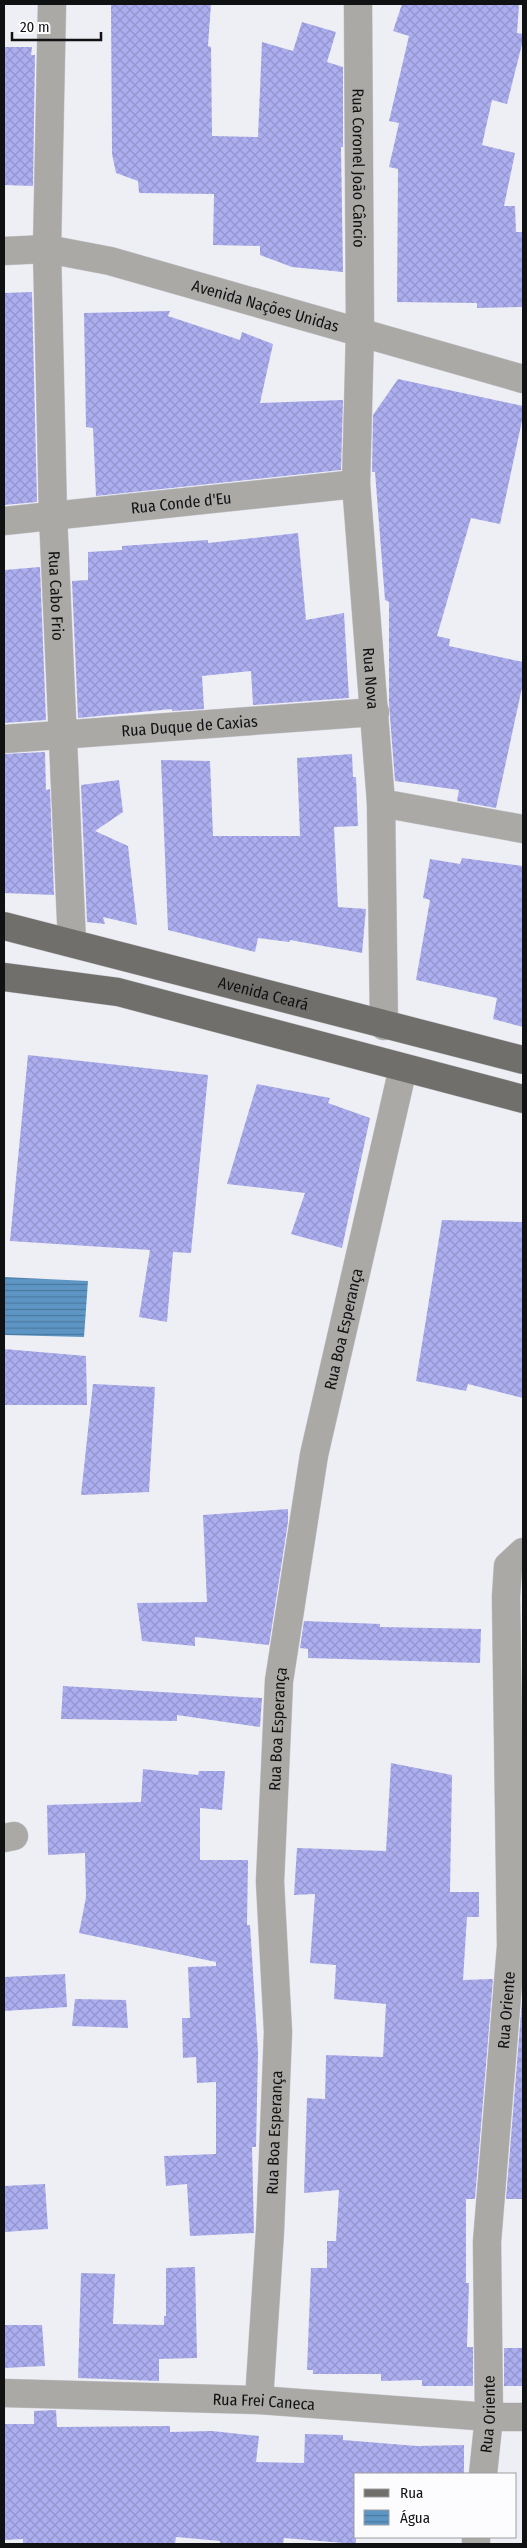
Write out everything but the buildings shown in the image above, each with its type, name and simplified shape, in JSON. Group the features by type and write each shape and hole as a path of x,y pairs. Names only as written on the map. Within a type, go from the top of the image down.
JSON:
{"main road":[{"name":"Avenida Ceará","path":"4,926 384,1026 523,1060"},
{"path":"4,977 118,992 523,1099"}],"street":[{"name":"Rua Cabo Frio","path":"52,4 47,249 53,515 65,734 72,943"},
{"name":"Rua Coronel João Câncio","path":"358,4 360,332"},
{"name":"Avenida Nações Unidas","path":"4,251 47,249 110,261 523,379"},
{"name":"Rua Nova","path":"360,332 356,484 381,803 384,1026"},
{"name":"Rua Conde d'Eu","path":"4,521 356,484"},
{"name":"Rua Duque de Caxias","path":"4,739 375,712"},
{"path":"381,803 523,829"},
{"name":"Rua Boa Esperança","path":"259,2400 270,2231 278,2032 270,1882 279,1681 314,1455 404,1068"},
{"name":"Rua Oriente","path":"483,2473 489,2417 487,2242 517,1946 506,1597 508,1566 523,1552"},
{"name":"Rua Frei Caneca","path":"4,2393 259,2400 489,2417 523,2417"}],"water":[{"path":"4,1277 88,1281 84,1337 4,1335"}]}
